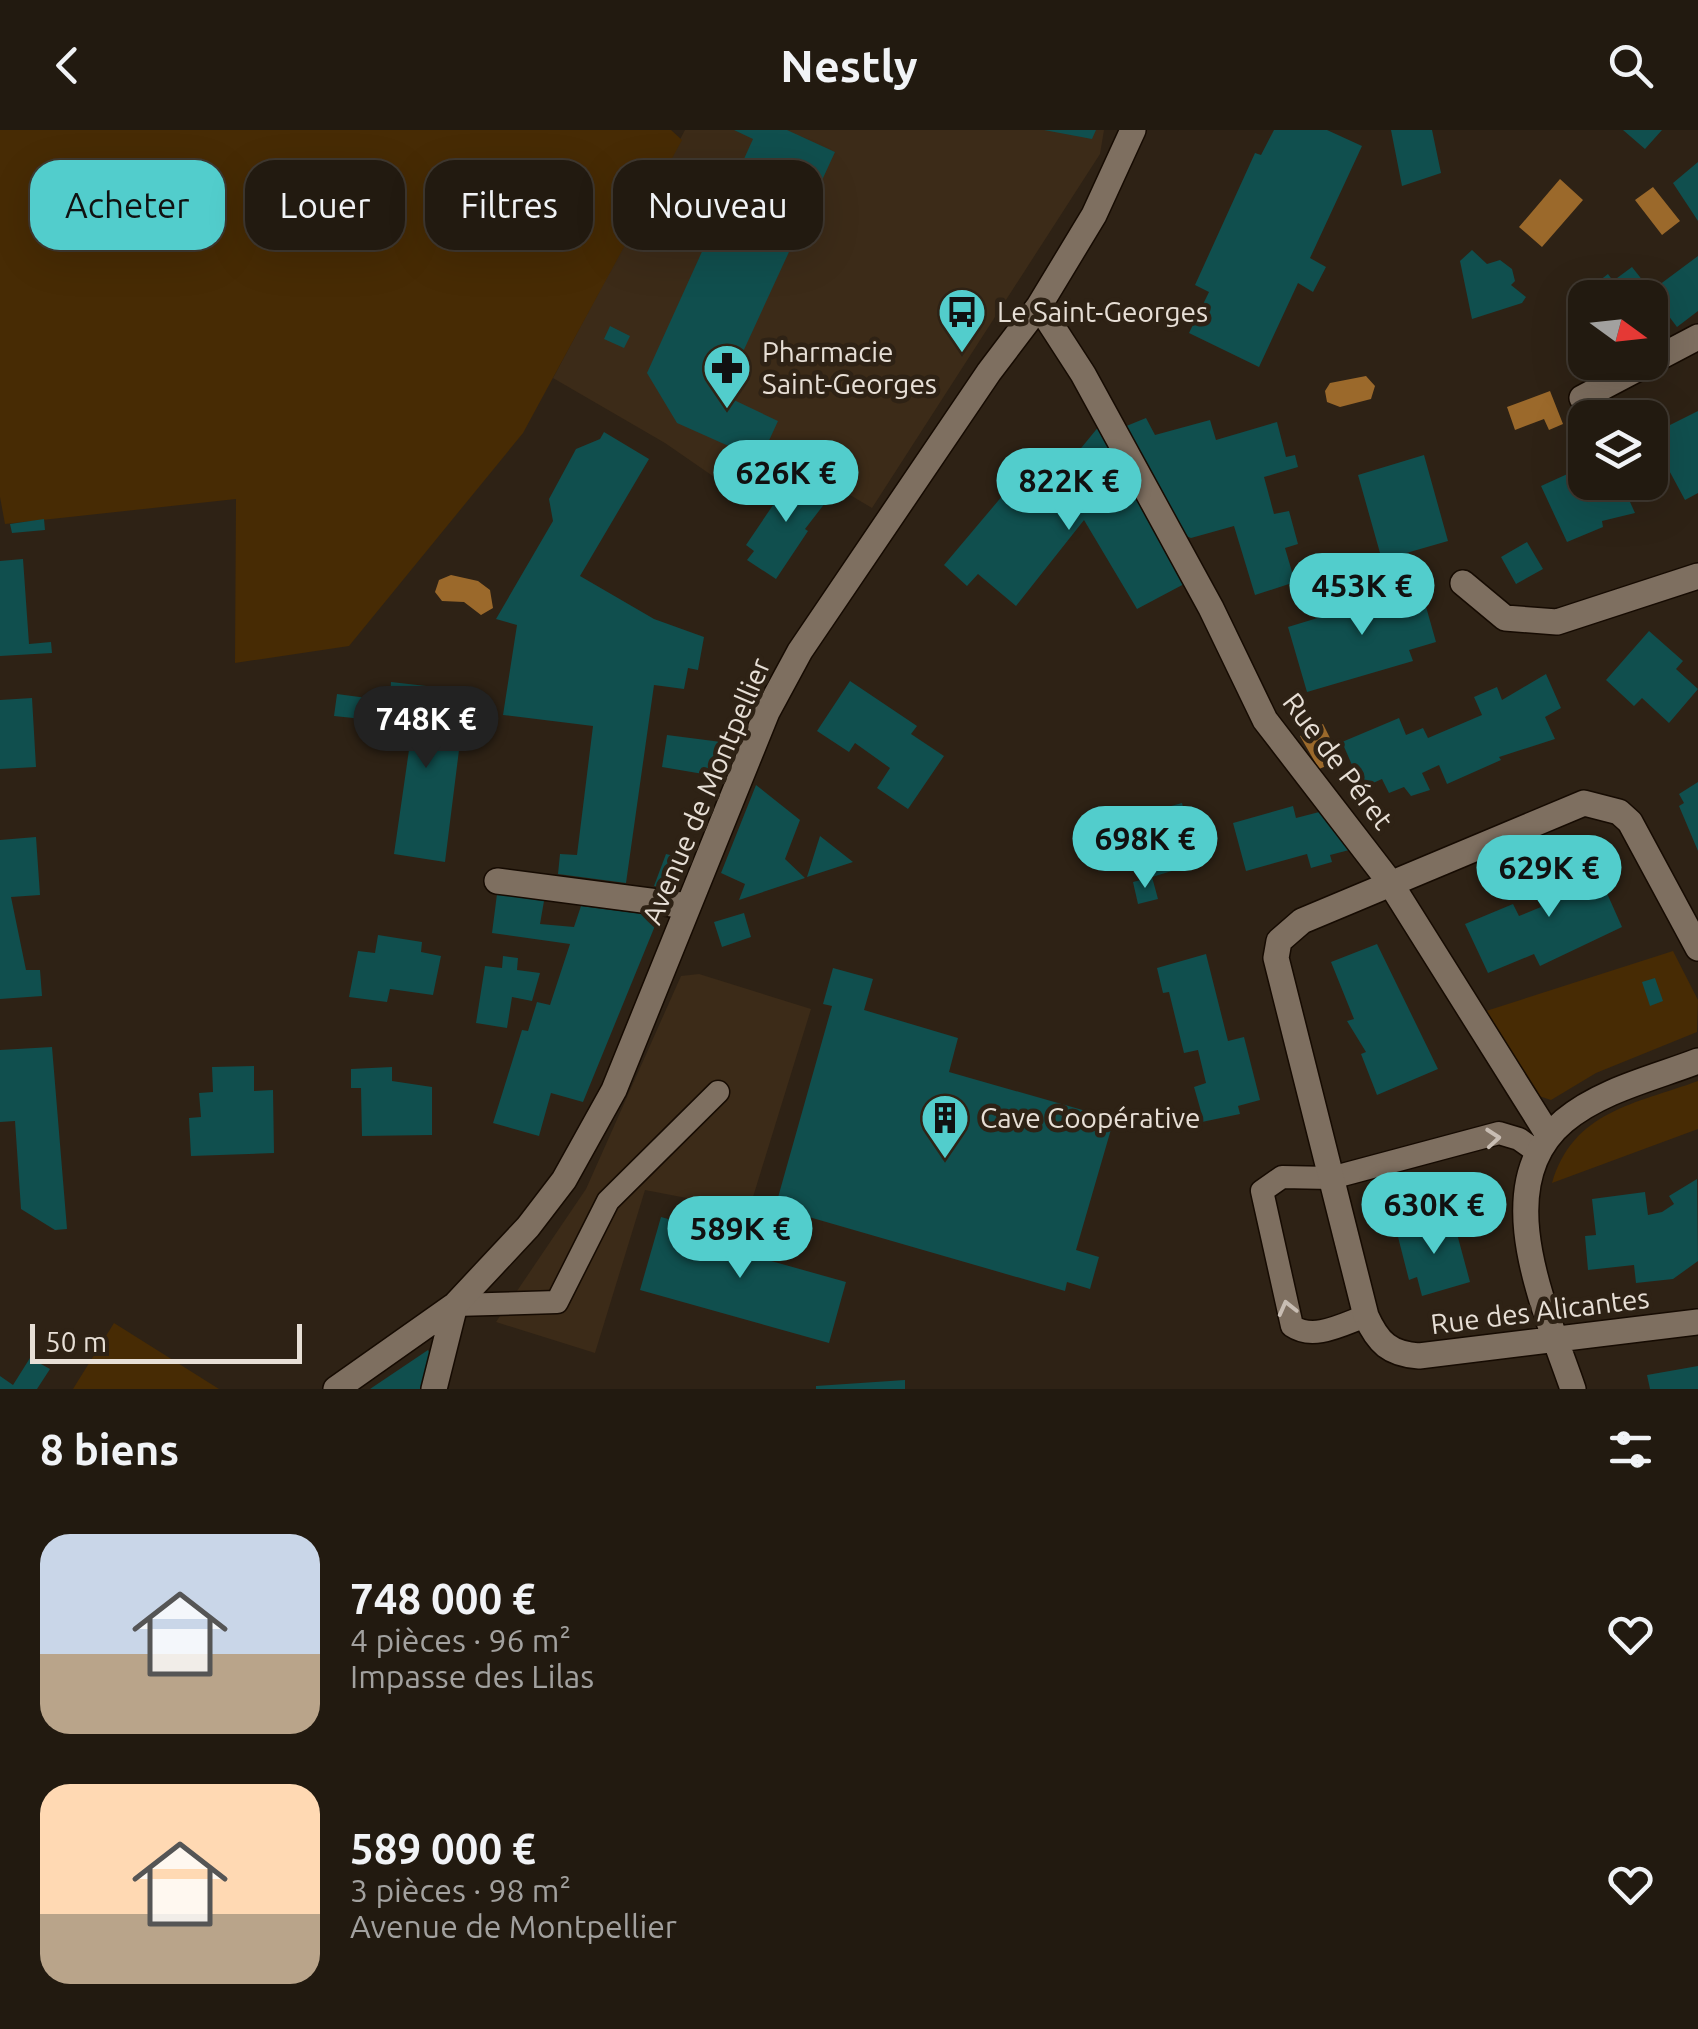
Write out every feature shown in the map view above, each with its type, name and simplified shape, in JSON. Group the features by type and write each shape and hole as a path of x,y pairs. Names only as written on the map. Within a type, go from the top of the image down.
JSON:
{"street":[{"name":"Avenue de Montpellier","path":"336,1389 455,1305 528,1227 579,1156 614,1090 767,712 800,651 989,372 1039,306 1094,215 1133,130"},
{"name":"Rue de Péret","path":"1039,306 1083,374 1211,608 1266,720 1389,881 1543,1144"},
{"path":"1582,398 1698,337"},
{"path":"1463,584 1505,618 1557,622 1698,576"},
{"name":"Rue des Alicantes","path":"1698,948 1630,822 1601,805 1571,806 1302,921 1279,941 1278,973 1366,1316 1380,1342 1401,1355 1556,1341 1698,1322"},
{"path":"497,881 688,906"},
{"path":"1573,1389 1528,1241 1529,1184 1543,1144 1599,1099 1698,1062"},
{"path":"434,1389 455,1305"}],"lane":[{"path":"455,1305 557,1302 608,1200 718,1092"},
{"path":"1366,1316 1322,1332 1301,1332 1292,1326 1262,1191 1282,1178 1331,1178 1499,1133 1543,1144"}],"shaded area":[{"path":"0,130 671,130 682,140 671,160 613,160 613,250 622,250 523,433 349,646 235,663 236,499 5,524 0,497"},
{"path":"685,130 1104,130 1100,154 872,508 786,457 746,499 665,443 553,378 621,250 823,250 823,160 669,160"},
{"path":"1560,179 1583,200 1542,247 1519,227"},
{"path":"1653,187 1680,221 1662,235 1635,200"},
{"path":"1366,376 1375,386 1371,399 1340,407 1327,402 1325,391 1330,383"},
{"path":"1550,391 1563,424 1549,430 1544,419 1515,430 1507,407"},
{"path":"451,575 478,581 490,590 493,608 481,615 464,602 442,601 435,592 439,580"},
{"path":"1323,724 1341,760 1319,769 1300,736"},
{"path":"1673,951 1698,1000 1697,1032 1596,1073 1551,1100 1533,1094 1486,1011"},
{"path":"699,974 811,1009 749,1210 645,1190 595,1353 496,1322 586,1189 681,976"},
{"path":"1698,1081 1698,1129 1552,1183 1562,1159 1591,1125 1630,1104"},
{"path":"114,1323 219,1389 73,1389"}],"building":[{"path":"734,130 787,130 835,152 823,178 823,160 743,160 753,139"},
{"path":"1044,130 1096,130 1092,139"},
{"path":"1274,130 1327,130 1362,146 1310,258 1326,267 1313,292 1298,283 1259,367 1189,333 1209,292 1195,285 1255,153 1261,155"},
{"path":"1391,130 1432,130 1441,173 1402,186"},
{"path":"1623,130 1662,130 1645,149"},
{"path":"1698,162 1698,221 1673,183"},
{"path":"703,250 790,250 730,380 723,377 717,392 778,421 760,460 677,423 647,373"},
{"path":"1472,250 1487,264 1500,260 1512,269 1515,281 1511,285 1526,297 1522,303 1472,319 1460,261"},
{"path":"1698,256 1698,311 1677,327 1668,315 1666,280"},
{"path":"1632,267 1642,280 1614,280"},
{"path":"610,326 630,336 624,348 604,339"},
{"path":"1698,411 1698,493 1685,500 1668,468 1668,426"},
{"path":"1146,418 1155,435 1210,420 1216,440 1277,422 1286,457 1295,455 1298,467 1264,477 1274,514 1289,511 1298,544 1285,548 1295,582 1255,595 1234,526 1191,538 1181,534 1124,427"},
{"path":"1100,425 1186,583 1137,609 1084,520 1016,606 978,574 967,586 944,565 1025,469 1075,511 1099,483 1080,468 1077,453"},
{"path":"604,432 649,459 580,576 654,619 704,637 698,670 688,668 684,689 654,685 626,883 558,874 560,854 577,855 593,726 503,715 517,625 496,619 553,521 549,499 576,449 600,439"},
{"path":"1424,455 1448,541 1382,560 1358,475"},
{"path":"794,474 832,494 805,529 808,531 776,579 747,560 754,551 746,545"},
{"path":"1568,474 1568,500 1629,500 1635,513 1602,521 1603,527 1567,542 1541,486"},
{"path":"44,519 45,530 12,533 10,524"},
{"path":"1527,542 1543,569 1516,584 1501,557"},
{"path":"23,559 29,644 51,642 52,653 0,656 0,561"},
{"path":"1419,582 1436,642 1409,650 1413,661 1307,692 1288,627 1393,595 1391,589"},
{"path":"1649,631 1683,661 1676,669 1698,689 1669,723 1642,698 1634,706 1606,680"},
{"path":"1546,674 1561,708 1545,717 1555,739 1499,757 1501,760 1447,784 1439,765 1422,773 1430,790 1411,796 1404,787 1389,793 1382,779 1362,788 1342,742 1399,718 1406,735 1423,728 1428,738 1482,715 1474,697 1497,687 1502,700"},
{"path":"850,681 917,726 911,734 944,756 908,809 877,788 890,768 855,743 849,752 817,731"},
{"path":"391,682 435,687 435,707 464,710 445,862 394,854 411,736 393,733 398,702 390,701"},
{"path":"337,694 367,698 363,719 334,716"},
{"path":"32,698 36,767 0,769 0,700"},
{"path":"667,735 729,743 715,776 662,767"},
{"path":"1698,782 1698,851 1679,806 1684,803 1679,794"},
{"path":"756,785 800,820 785,859 805,878 739,900 745,884 721,873"},
{"path":"1182,803 1198,863 1152,877 1135,816"},
{"path":"1293,806 1296,818 1327,810 1357,848 1330,855 1332,862 1311,868 1307,854 1246,871 1233,823"},
{"path":"820,836 853,862 807,877"},
{"path":"36,837 40,895 11,897 26,970 40,970 42,996 0,999 0,840"},
{"path":"1589,853 1622,927 1540,966 1534,954 1488,973 1465,924 1513,904 1519,916 1541,907 1534,892 1554,883 1549,872"},
{"path":"666,854 682,858 670,889 654,886"},
{"path":"1152,877 1158,899 1138,904 1133,882"},
{"path":"497,894 544,901 540,924 574,927 581,906 659,916 583,1102 551,1093 539,1136 493,1123 522,1030 528,1031 537,1002 550,1005 570,944 492,933"},
{"path":"744,913 751,937 722,947 714,922"},
{"path":"378,935 422,942 421,952 441,956 433,995 390,989 387,1002 349,997 358,951 375,953"},
{"path":"1377,944 1438,1069 1377,1095 1361,1054 1366,1052 1347,1021 1354,1019 1331,962"},
{"path":"1206,954 1228,1041 1244,1037 1260,1100 1238,1106 1240,1114 1197,1123 1195,1117 1202,1115 1194,1087 1206,1083 1198,1050 1184,1053 1169,992 1163,993 1157,968"},
{"path":"503,956 518,958 517,970 540,973 532,1001 512,997 507,1028 476,1023 485,966 502,968"},
{"name":"Cave Coopérative","path":"833,968 873,979 864,1010 958,1038 949,1072 1114,1119 1076,1250 1099,1257 1090,1289 1067,1282 1065,1291 802,1215 804,1209 777,1201 832,1006 823,1004"},
{"path":"1655,978 1663,1001 1650,1006 1642,982"},
{"path":"52,1047 67,1229 55,1230 21,1209 15,1121 0,1122 0,1050"},
{"path":"254,1066 254,1091 273,1090 274,1153 191,1156 189,1118 201,1117 199,1093 213,1092 212,1067"},
{"path":"392,1067 392,1081 432,1087 432,1135 362,1136 361,1088 351,1088 351,1069"},
{"path":"1697,1179 1698,1261 1673,1279 1636,1283 1634,1265 1588,1270 1585,1236 1596,1235 1592,1199 1645,1192 1648,1215 1674,1204 1669,1196"},
{"path":"661,1217 767,1247 764,1259 846,1282 829,1343 640,1290"},
{"path":"1453,1219 1470,1282 1422,1296 1417,1277 1409,1280 1397,1233"},
{"path":"428,1350 433,1361 423,1389 370,1389"},
{"path":"30,1358 50,1369 37,1389 0,1389 0,1376 13,1385"},
{"path":"1698,1366 1698,1389 1650,1389 1647,1375"},
{"path":"905,1380 905,1389 816,1389 816,1386"}],"place":[{"name":"Le Saint-Georges","path":"962,354"},
{"name":"Pharmacie Saint-Georges","path":"727,410"},
{"name":"Cave Coopérative","path":"945,1160"}]}
